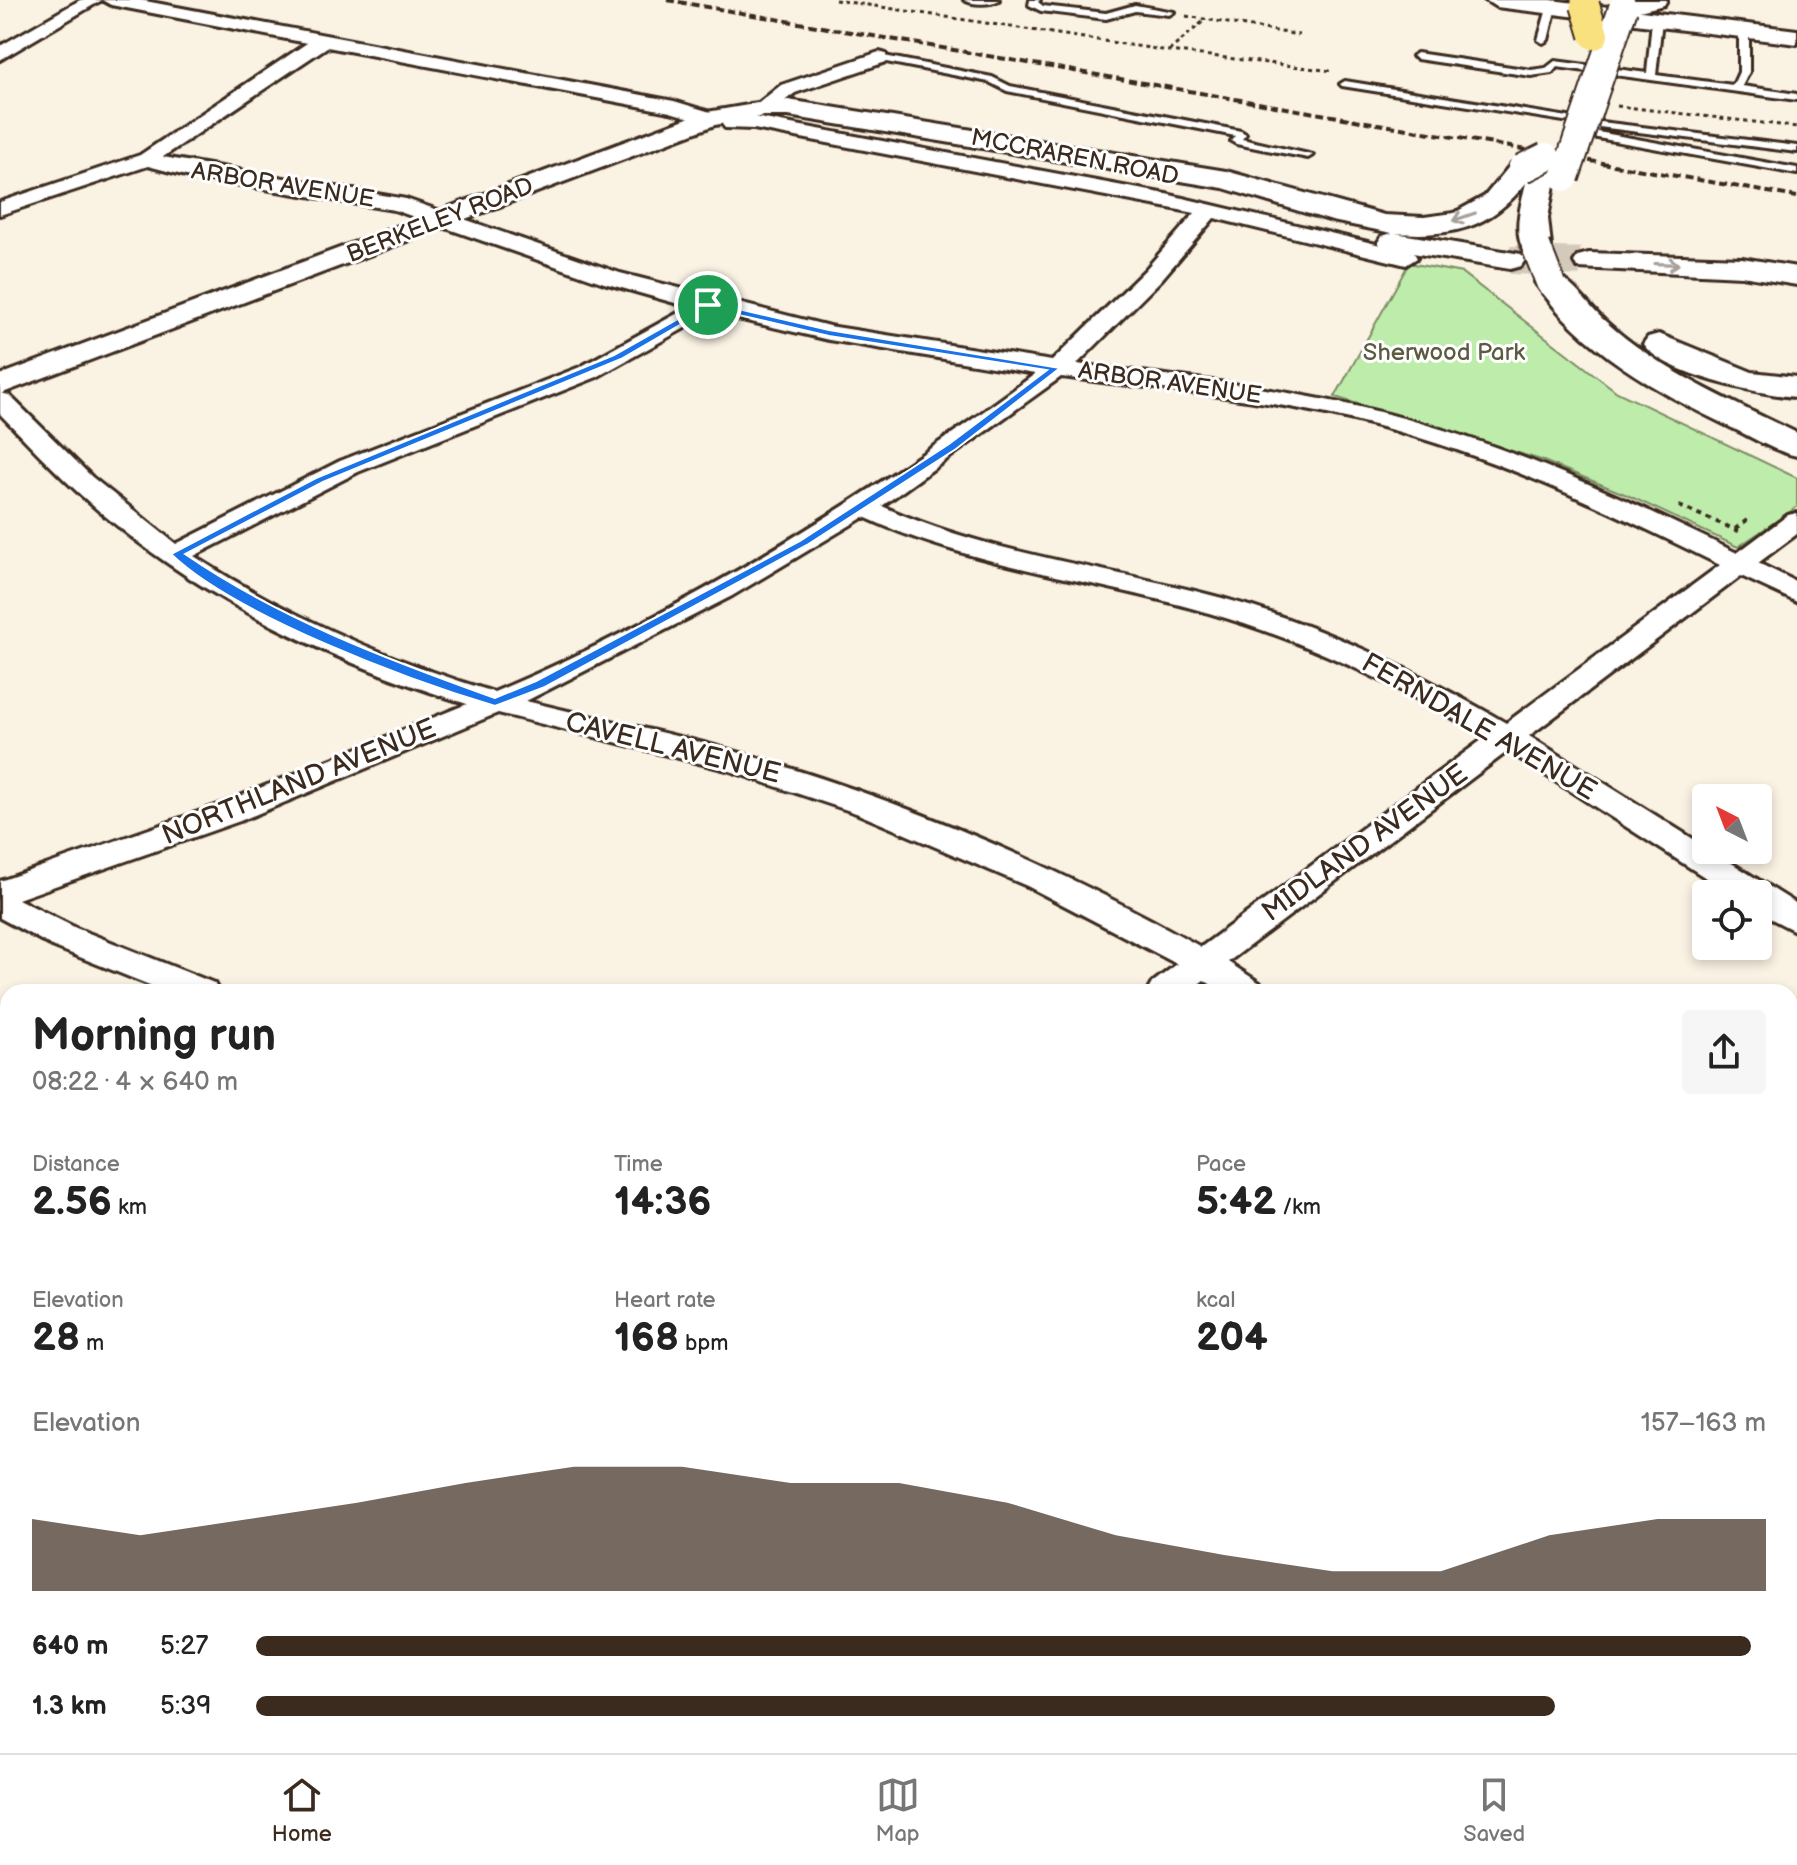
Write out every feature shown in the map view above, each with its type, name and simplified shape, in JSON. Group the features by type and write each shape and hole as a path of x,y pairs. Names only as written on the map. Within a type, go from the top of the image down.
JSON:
{"main road":[{"path":"1610,4 1656,10"},
{"path":"1535,251 1533,218 1544,169 1594,35 1610,4"},
{"path":"760,110 788,108 1226,180 1275,193 1338,217 1373,224 1431,225 1472,215 1544,169 1610,4"},
{"path":"760,110 1233,201 1362,236 1535,251 1571,275 1600,314 1644,349 1797,428"},
{"path":"1571,275 1742,267 1797,276"},
{"path":"1571,275 1599,337 1695,395 1797,446"},
{"path":"1600,314 1719,372 1753,383 1797,387"}],"street":[{"path":"0,54 93,0"},
{"name":"MCCRAREN ROAD","path":"111,0 674,107 721,121 754,123 1209,210 1406,258"},
{"path":"1496,0 1551,7 1656,10 1744,31 1797,37"},
{"path":"0,209 147,159 324,40"},
{"name":"BERKELEY ROAD","path":"0,385 444,218 760,110 788,89 879,58"},
{"name":"ARBOR AVENUE","path":"147,159 186,170 348,194 444,218 518,247 708,305 829,333 1055,368 1255,393 1383,420 1524,464 1606,498 1797,593"},
{"name":"NORTHLAND AVENUE","path":"0,893 229,813 540,684 722,590 863,507 952,447 1066,362 1153,275 1209,210"},
{"path":"177,554 332,474 618,357 708,305"},
{"name":"CAVELL AVENUE","path":"0,400 94,494 147,536 228,589 277,615 388,664 495,702 689,749 803,782 884,811 953,838 1156,934 1236,984"},
{"name":"FERNDALE AVENUE","path":"863,507 1004,559 1178,596 1263,619 1381,666 1506,739 1733,880"},
{"name":"MIDLAND AVENUE","path":"1174,984 1797,521"},
{"path":"0,904 64,937 182,984"},
{"name":"FERNDALE AVENUE","path":"1772,904 1797,920"}],"lane":[{"path":"969,0 994,0"},
{"path":"1035,0 1032,3 1041,8 1106,16 1135,8 1169,12"},
{"path":"1543,40 1551,7"},
{"path":"1651,76 1656,10"},
{"path":"1736,88 1744,72 1744,31"},
{"path":"1417,56 1531,73 1549,71 1555,64 1797,97"},
{"path":"879,58 992,80 1007,88 1241,134 1236,141 1308,155"},
{"path":"1345,78 1595,123 1797,149"},
{"path":"1595,123 1592,134 1599,137 1797,171"}],"path":[{"path":"835,0 1345,78"},
{"path":"1181,15 1299,35"},
{"path":"1169,51 1206,19"},
{"path":"1610,105 1797,127"},
{"path":"1678,506 1765,545"},
{"path":"1735,529 1751,517"}],"green space":[{"name":"Sherwood Park","path":"1409,263 1462,273 1617,392 1797,478 1797,507 1738,547 1627,495 1541,460 1335,397"}],"tunnel":[{"path":"1510,260 1589,262"}],"railway":[{"path":"667,0 1797,197"}],"route":[{"path":"708,305 829,333 987,360 1055,368 952,447 804,543 722,590 540,684 495,702 388,664 277,615 228,589 177,554 319,480 618,357 684,322 708,305"}]}
